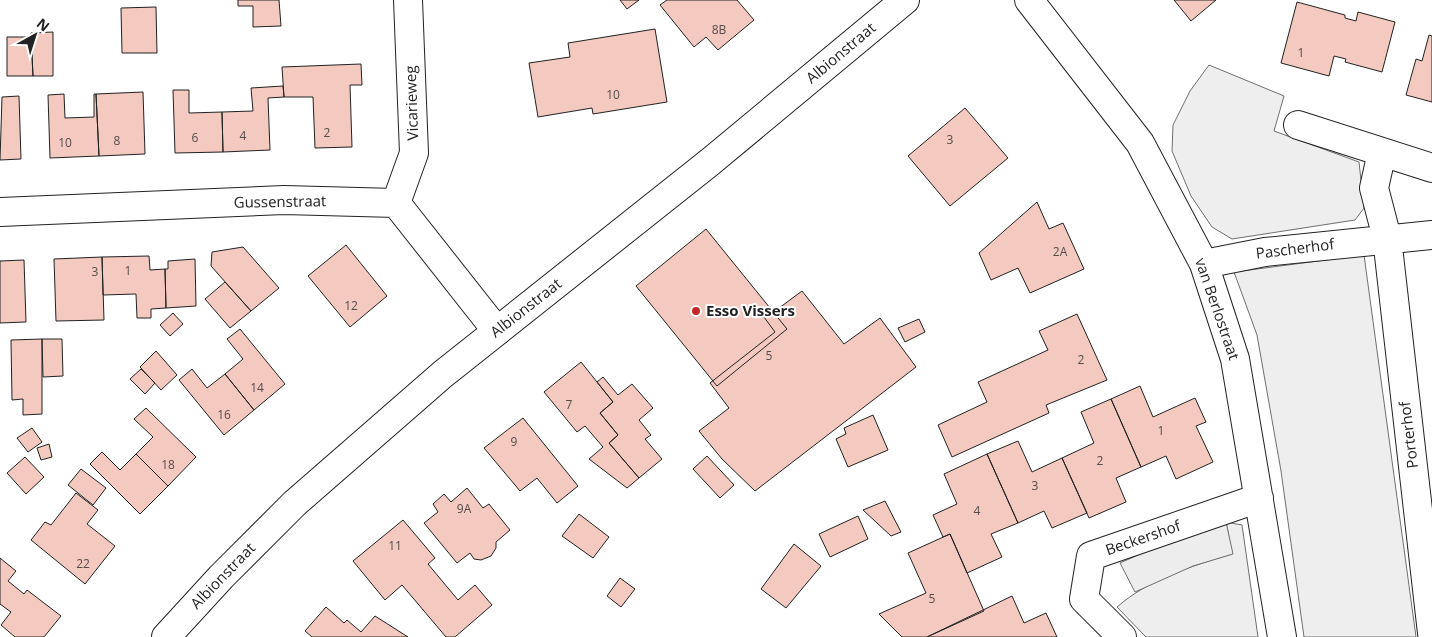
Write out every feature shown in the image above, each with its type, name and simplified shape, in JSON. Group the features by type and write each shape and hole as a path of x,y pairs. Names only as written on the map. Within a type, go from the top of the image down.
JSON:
{"street":[{"name":"Vicarieweg","path":"396,203 414,153 408,0"},
{"name":"Albionstraat","path":"166,637 221,577 295,503 443,374 710,162 905,0"},
{"name":"van Berlostraat","path":"1029,0 1140,144 1204,264 1235,359 1282,637"},
{"path":"1298,125 1432,168"},
{"path":"1382,152 1374,188 1387,238"},
{"name":"Gussenstraat","path":"0,212 284,200 396,203"},
{"path":"396,203 497,331"},
{"name":"Pascherhof","path":"1204,264 1265,252 1387,238 1432,235"},
{"name":"Porterhof","path":"1387,238 1432,633"},
{"name":"Beckershof","path":"1122,637 1084,599 1091,556 1259,498"}],"shaded area":[{"path":"1209,65 1284,96 1274,131 1359,162 1364,208 1355,220 1232,239 1212,227 1191,196 1172,151 1173,125 1190,91"},
{"path":"1364,255 1416,637 1304,637 1281,471 1257,335 1234,272"},
{"path":"1226,522 1242,525 1258,637 1146,637 1117,607 1129,597 1172,574 1232,554"},
{"path":"1226,522 1233,554 1193,566 1135,592 1120,563 1185,534"}],"building":[{"path":"238,0 279,0 281,26 253,27 253,6 238,6"},
{"path":"620,0 639,0 627,9"},
{"path":"667,0 737,0 754,20 718,50 706,37 694,47 660,5"},
{"path":"1174,0 1216,0 1191,21"},
{"path":"1297,2 1345,15 1345,18 1356,21 1358,12 1395,22 1382,72 1345,62 1346,59 1334,56 1329,76 1281,63"},
{"path":"156,7 157,53 122,53 121,8"},
{"path":"655,29 667,102 593,114 592,108 538,117 529,63 570,57 568,43"},
{"path":"53,32 53,76 33,76 31,33"},
{"path":"1429,35 1432,36 1432,102 1406,95 1416,59 1422,61"},
{"path":"7,37 31,37 33,76 7,76"},
{"path":"361,64 362,85 350,85 352,147 315,148 313,97 284,97 282,67"},
{"path":"283,86 284,97 268,98 270,150 223,152 222,112 253,111 251,88"},
{"path":"173,90 189,90 189,113 222,112 223,152 175,153"},
{"path":"143,92 145,154 99,156 96,94"},
{"path":"64,94 65,118 94,117 94,94 96,94 99,156 50,158 48,95"},
{"path":"19,96 21,159 0,160 2,97"},
{"path":"965,108 1008,158 950,206 908,156"},
{"path":"1037,202 1049,229 1063,223 1084,269 1030,293 1018,268 991,280 979,253"},
{"path":"706,229 787,329 717,386 636,286"},
{"path":"346,245 387,296 350,327 308,276"},
{"path":"243,247 279,288 251,311 211,266 212,252"},
{"path":"149,256 150,270 165,269 166,308 151,309 151,318 137,318 136,294 103,295 102,257"},
{"path":"102,257 104,320 56,321 54,259"},
{"path":"195,259 196,306 166,308 165,269 168,269 168,261"},
{"path":"24,260 26,322 0,323 0,261"},
{"path":"225,282 251,311 230,328 205,299"},
{"path":"802,291 844,344 880,318 916,367 755,491 722,459 699,431 729,408 710,383 775,332 761,313 770,306 775,311"},
{"path":"173,313 183,324 170,336 160,325"},
{"path":"1077,314 1107,380 1046,405 1049,413 952,457 938,425 987,402 978,382 1048,350 1039,331"},
{"path":"919,319 925,332 905,342 898,328"},
{"path":"240,329 285,384 254,410 225,374 243,359 227,339"},
{"path":"42,339 42,414 23,415 23,399 12,400 11,340"},
{"path":"42,339 62,339 63,376 43,377"},
{"path":"156,351 177,375 161,390 140,367"},
{"path":"581,362 613,402 600,413 618,435 609,443 639,478 627,488 589,459 603,447 585,426 577,432 544,392"},
{"path":"141,369 155,383 145,394 130,379"},
{"path":"192,369 207,388 225,374 254,410 224,435 179,380"},
{"path":"603,377 618,395 632,384 653,408 639,420 651,435 645,439 662,459 639,478 609,443 618,435 600,413 613,402 597,382"},
{"path":"1140,386 1153,417 1195,398 1206,422 1196,426 1213,462 1176,479 1166,456 1141,467 1111,399"},
{"path":"1111,399 1141,467 1116,478 1126,502 1089,518 1062,458 1094,443 1081,412"},
{"path":"146,408 196,457 168,486 136,454 153,437 134,419"},
{"path":"873,415 888,450 848,467 836,439 846,434 844,428"},
{"path":"523,418 578,486 557,503 537,478 520,491 484,448"},
{"path":"32,428 42,442 28,452 17,438"},
{"path":"1018,441 1032,472 1062,458 1087,513 1052,528 1044,511 1018,523 987,454"},
{"path":"49,444 52,457 41,460 37,448"},
{"path":"102,452 120,470 136,454 168,486 140,514 90,464"},
{"path":"987,454 1018,523 991,534 1002,557 967,573 950,534 943,537 933,515 957,504 944,474"},
{"path":"707,456 734,485 720,498 693,469"},
{"path":"25,457 44,477 26,494 7,473"},
{"path":"81,469 106,488 93,505 68,485"},
{"path":"467,488 483,508 489,504 510,530 496,542 496,548 491,556 481,560 474,559 470,553 457,563 424,523 438,512 433,504 444,494 451,502"},
{"path":"76,493 98,510 87,524 115,546 85,584 31,540 45,522 51,525"},
{"path":"885,501 901,532 891,536 863,510"},
{"path":"579,514 609,537 593,558 562,536"},
{"path":"858,516 868,539 830,557 819,534"},
{"path":"403,520 435,558 428,564 458,600 475,585 492,605 455,637 446,637 402,585 385,600 353,561"},
{"path":"950,534 984,611 927,637 902,637 879,614 926,593 908,553"},
{"path":"794,544 821,566 786,608 761,589"},
{"path":"0,558 16,571 8,581 24,594 27,590 61,616 44,637 15,637 1,625 11,612 0,604"},
{"path":"620,578 635,589 621,607 607,596"},
{"path":"1012,596 1024,623 1046,613 1057,637 927,637"},
{"path":"326,607 344,623 347,620 361,632 375,616 408,637 312,637 305,631"}],"place":[{"name":"Esso Vissers","path":"696,311"}]}
